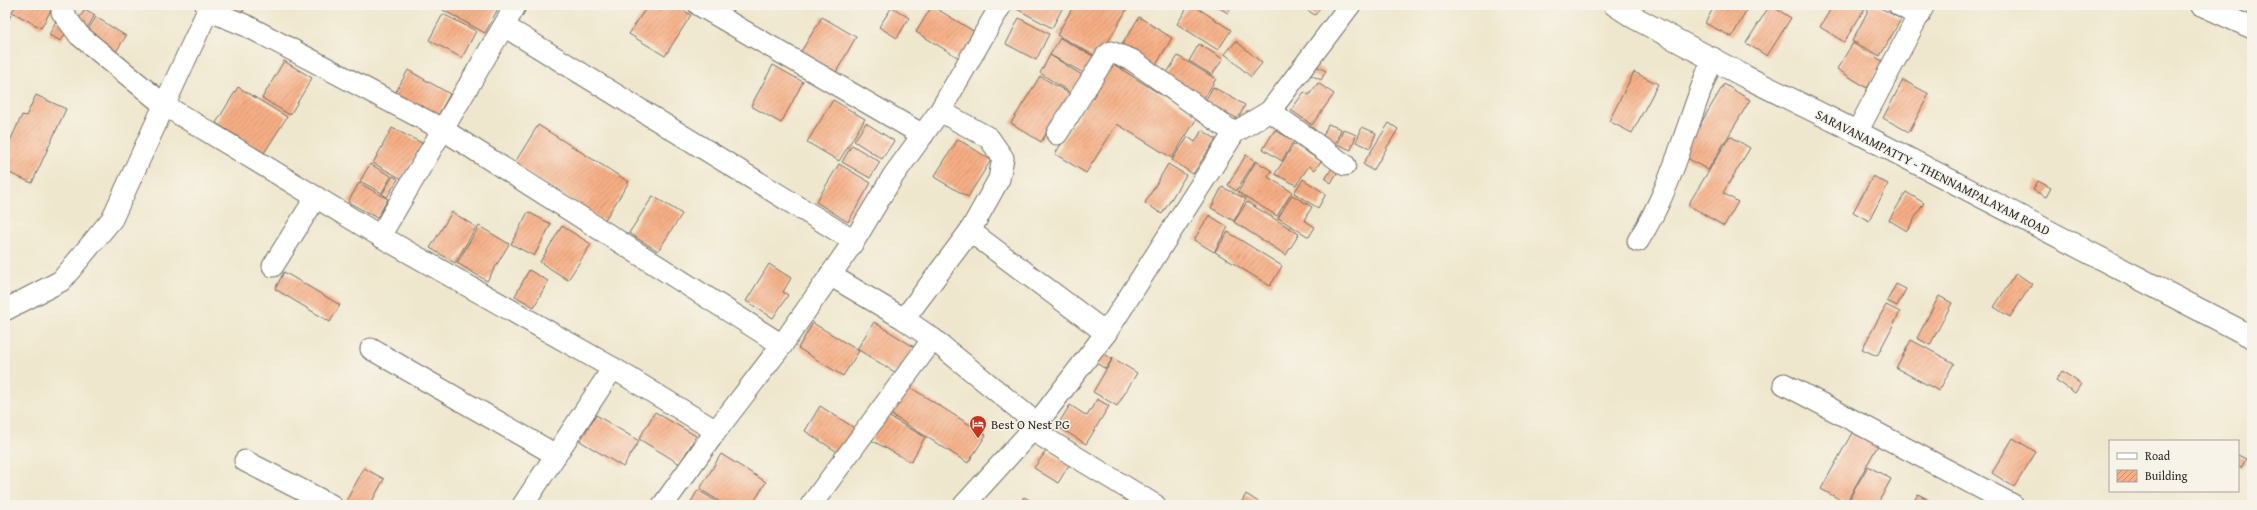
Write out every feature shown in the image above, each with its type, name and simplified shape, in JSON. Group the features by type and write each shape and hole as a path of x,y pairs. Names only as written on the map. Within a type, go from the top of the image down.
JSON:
{"main road":[{"name":"SARAVANAMPATTY - THENNAMPALAYAM ROAD","path":"1615,5 1635,18 1713,58 1746,77 1858,132 2252,337"}],"street":[{"path":"380,236 516,5"},
{"path":"699,5 923,135"},
{"path":"669,503 716,431 782,345 854,241 893,176 940,111 1001,5"},
{"path":"964,505 1034,426 1106,333 1234,133 1270,111 1350,5"},
{"path":"1858,132 1922,10 1899,5"},
{"path":"2201,5 2252,28"},
{"path":"5,310 61,280 112,219 207,7 247,26 442,129 782,345"},
{"path":"62,12 79,35 164,105 380,236 612,368 716,431"},
{"path":"504,26 854,241"},
{"path":"1057,134 1106,56 1111,52 1132,60 1234,133"},
{"path":"1638,242 1666,189 1713,58"},
{"path":"904,319 970,231 999,179 1003,158 989,138 940,111"},
{"path":"1270,111 1345,165"},
{"path":"273,266 316,197"},
{"path":"970,231 1106,333"},
{"path":"830,274 933,338 1034,426 1155,505"},
{"path":"811,505 933,338"},
{"path":"371,349 556,455"},
{"path":"523,505 612,368"},
{"path":"1784,384 2013,505"},
{"path":"245,461 331,505"}],"building":[{"path":"16,5 54,5 41,28 12,12"},
{"path":"229,5 247,5 242,13"},
{"path":"446,5 500,5 485,33 443,10"},
{"path":"648,5 675,5 691,15 665,56 629,34"},
{"path":"1017,5 1064,5 1052,28 1015,8"},
{"path":"1074,5 1120,5 1127,9 1099,58 1057,35"},
{"path":"1189,5 1193,5 1231,30 1218,50 1177,24"},
{"path":"1214,5 1232,5 1228,13"},
{"path":"1299,5 1322,5 1315,15"},
{"path":"1715,5 1749,5 1732,37 1705,23"},
{"path":"1770,5 1791,18 1767,56 1746,43"},
{"path":"1833,5 1867,5 1844,42 1820,27"},
{"path":"1871,5 1875,5 1901,19 1880,56 1852,41"},
{"path":"932,6 980,35 964,61 916,32"},
{"path":"892,7 909,18 897,38 879,27"},
{"path":"85,9 95,15 85,31 75,25"},
{"path":"5,12 11,15 5,27"},
{"path":"443,14 476,31 462,58 429,40"},
{"path":"96,17 126,36 114,55 84,36"},
{"path":"822,17 856,37 835,74 800,53"},
{"path":"1139,17 1172,38 1154,68 1120,48"},
{"path":"1019,18 1049,34 1036,60 1006,44"},
{"path":"56,21 69,27 61,41 49,35"},
{"path":"1060,38 1093,56 1084,73 1050,55"},
{"path":"1236,41 1262,63 1251,77 1225,54"},
{"path":"1853,43 1884,62 1867,88 1837,69"},
{"path":"1199,44 1223,59 1212,75 1189,61"},
{"path":"1050,55 1082,75 1071,93 1040,73"},
{"path":"1178,56 1216,79 1202,101 1164,77"},
{"path":"284,61 312,78 290,115 262,98"},
{"path":"1112,63 1197,118 1172,158 1117,124 1086,173 1055,154"},
{"path":"773,65 803,82 781,123 751,106"},
{"path":"1316,66 1326,71 1321,80 1311,75"},
{"path":"408,70 450,94 435,121 393,97"},
{"path":"1634,72 1658,84 1632,133 1609,121"},
{"path":"1040,76 1070,94 1041,142 1011,123"},
{"path":"1903,80 1929,94 1909,132 1883,118"},
{"path":"1318,83 1334,94 1312,125 1291,110 1304,92 1309,95"},
{"path":"1724,84 1750,100 1708,170 1682,155"},
{"path":"238,87 287,117 264,153 216,123"},
{"path":"1213,87 1245,105 1238,119 1205,101"},
{"path":"36,95 66,109 32,183 5,171 5,152 22,115 26,116"},
{"path":"833,100 865,119 839,161 807,142"},
{"path":"866,123 894,141 882,159 854,141"},
{"path":"1389,123 1398,129 1373,171 1363,164"},
{"path":"1328,124 1341,129 1335,144 1322,139"},
{"path":"538,125 629,182 604,221 514,164"},
{"path":"1362,127 1376,133 1370,148 1356,142"},
{"path":"392,128 422,143 402,179 373,163"},
{"path":"1343,129 1356,135 1351,150 1337,144"},
{"path":"1202,130 1216,139 1193,174 1172,160 1188,137 1195,142"},
{"path":"1275,130 1294,141 1282,161 1263,149"},
{"path":"1730,136 1750,148 1723,193 1738,202 1724,226 1688,205"},
{"path":"958,139 991,160 968,197 934,177"},
{"path":"1294,144 1321,161 1315,170 1309,166 1296,185 1275,174"},
{"path":"852,145 880,162 870,178 842,162"},
{"path":"1246,155 1255,161 1236,191 1228,185"},
{"path":"1256,161 1272,171 1268,177 1292,192 1277,216 1238,192"},
{"path":"370,164 391,176 382,193 360,181"},
{"path":"839,164 871,183 848,222 816,202"},
{"path":"1168,164 1186,175 1162,214 1145,203"},
{"path":"1332,168 1338,171 1331,183 1325,179"},
{"path":"393,176 398,179 387,197 382,194"},
{"path":"1873,176 1888,184 1869,221 1853,212"},
{"path":"1303,179 1326,194 1318,208 1294,193"},
{"path":"2038,181 2051,188 2046,197 2033,190"},
{"path":"359,183 388,199 377,218 348,202"},
{"path":"1222,187 1246,199 1234,221 1211,208"},
{"path":"1906,192 1924,203 1907,231 1889,220"},
{"path":"1292,195 1312,207 1304,220 1315,227 1309,237 1278,218"},
{"path":"653,196 682,214 658,251 629,233"},
{"path":"1247,202 1299,234 1286,255 1234,222"},
{"path":"452,212 476,227 455,263 430,248"},
{"path":"528,212 551,224 534,256 511,244"},
{"path":"1209,215 1228,227 1214,252 1194,240"},
{"path":"479,226 509,244 487,281 457,263"},
{"path":"562,226 591,244 568,280 540,262"},
{"path":"1228,232 1282,266 1270,286 1215,252"},
{"path":"769,264 791,278 783,292 788,295 773,318 746,301"},
{"path":"529,270 548,281 534,307 515,296"},
{"path":"284,272 340,305 330,322 275,289"},
{"path":"2016,273 2032,284 2010,317 1994,307"},
{"path":"1896,284 1906,289 1897,306 1887,301"},
{"path":"1939,296 1952,303 1930,345 1917,338"},
{"path":"1886,305 1900,312 1877,356 1862,349"},
{"path":"874,322 914,347 898,374 857,349"},
{"path":"813,323 859,351 843,376 798,348"},
{"path":"1911,340 1954,363 1939,391 1896,368"},
{"path":"1103,353 1112,359 1106,369 1096,363"},
{"path":"1113,358 1137,373 1117,406 1093,392"},
{"path":"2062,371 2081,384 2075,393 2056,380"},
{"path":"905,384 986,435 968,463 887,412"},
{"path":"1097,399 1109,406 1086,444 1057,426 1070,405 1087,416"},
{"path":"820,406 861,432 845,457 805,431"},
{"path":"655,412 696,436 680,464 639,439"},
{"path":"596,415 639,441 623,467 580,441"},
{"path":"886,415 925,437 911,462 871,440"},
{"path":"1853,431 1878,445 1846,503 1821,489"},
{"path":"2013,438 2036,452 2014,487 1992,473"},
{"path":"1046,451 1069,465 1058,483 1034,468"},
{"path":"721,454 766,482 752,505 725,505 700,489"},
{"path":"2239,456 2246,459 2241,468 2239,467"},
{"path":"1868,466 1891,479 1877,505 1851,505 1847,503"},
{"path":"364,468 384,479 370,505 344,505"},
{"path":"698,490 722,505 689,505"},
{"path":"1246,494 1263,505 1240,505"},
{"path":"1918,494 1938,505 1912,505"},
{"path":"1024,497 1038,505 1019,505"}],"place":[{"name":"Best O Nest PG","path":"978,439"}]}
